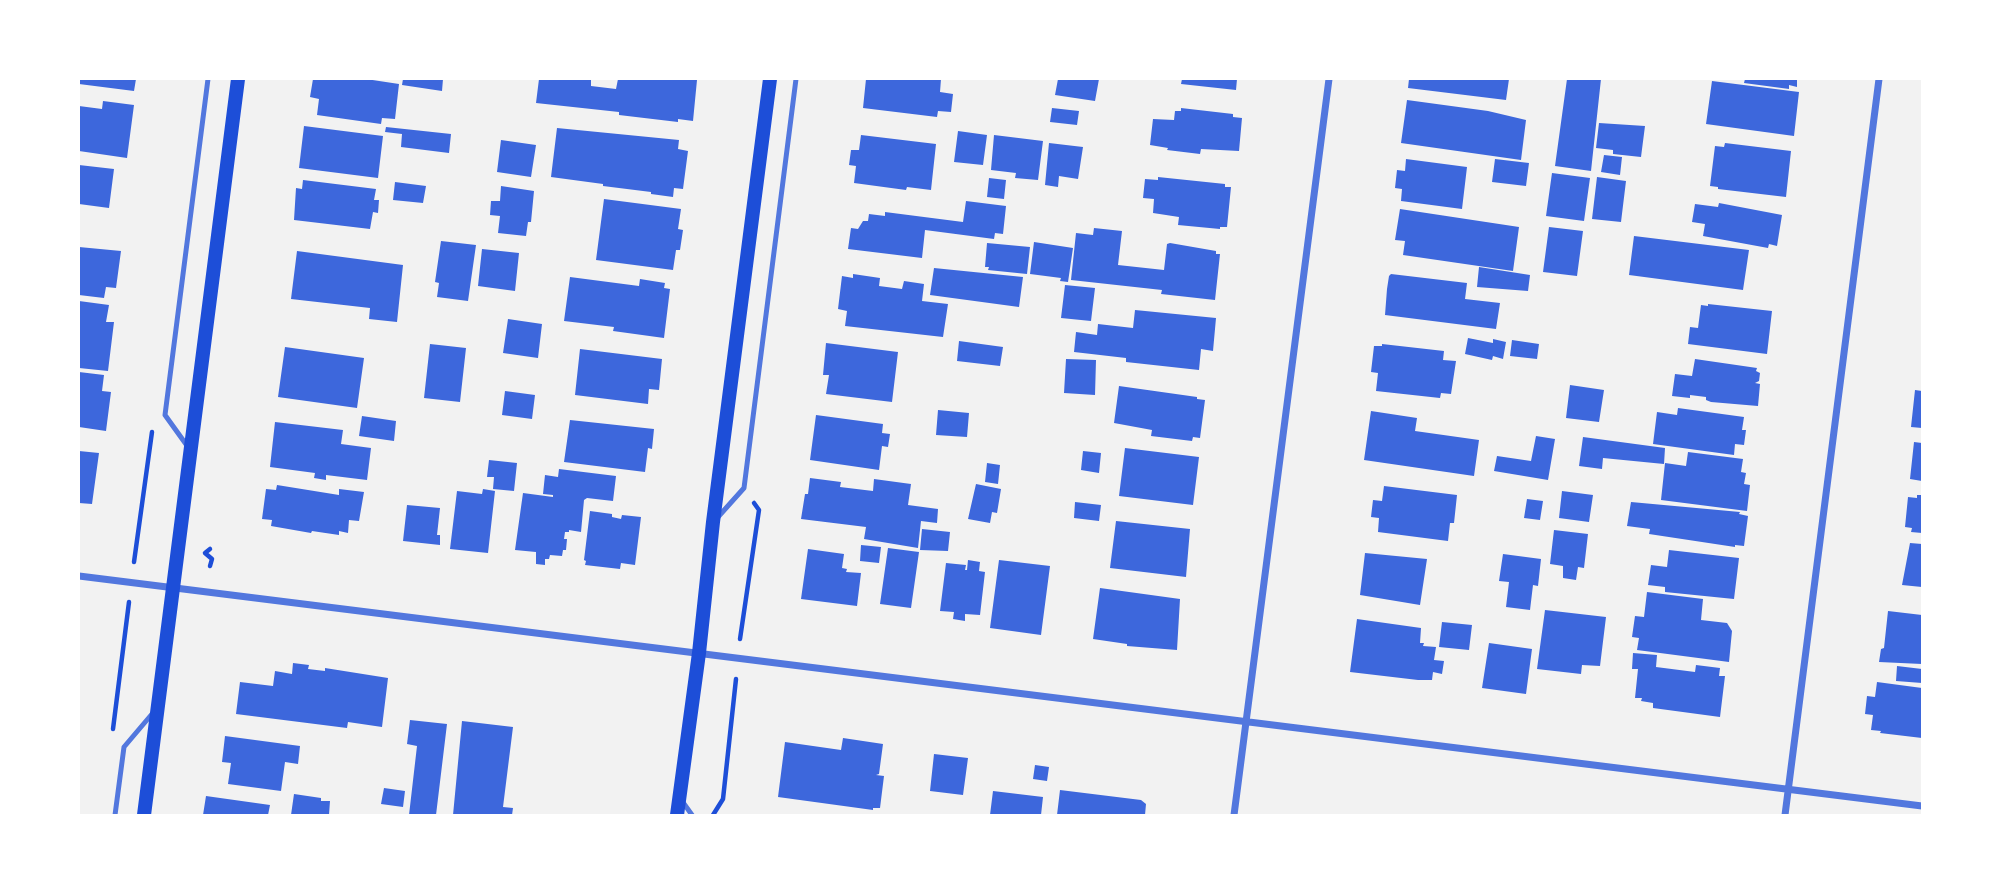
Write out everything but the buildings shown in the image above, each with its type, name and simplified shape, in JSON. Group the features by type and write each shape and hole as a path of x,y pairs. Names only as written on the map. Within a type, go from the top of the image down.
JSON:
{"main road":[{"path":"144,815 238,79"},
{"path":"677,815 770,79"}],"street":[{"path":"1234,815 1329,79"},
{"path":"1785,815 1879,79"},
{"path":"79,576 1922,806"}],"lane":[{"path":"190,450 165,415 208,79"},
{"path":"713,522 744,488 796,79"},
{"path":"115,815 124,747 158,708"},
{"path":"679,797 692,815"}],"path":[{"path":"138,536 152,430 165,415"},
{"path":"744,488 759,510 744,608"},
{"path":"210,549 205,552 212,559 210,566"},
{"path":"124,644 113,730 124,747"},
{"path":"713,815 723,799 732,712"}]}
